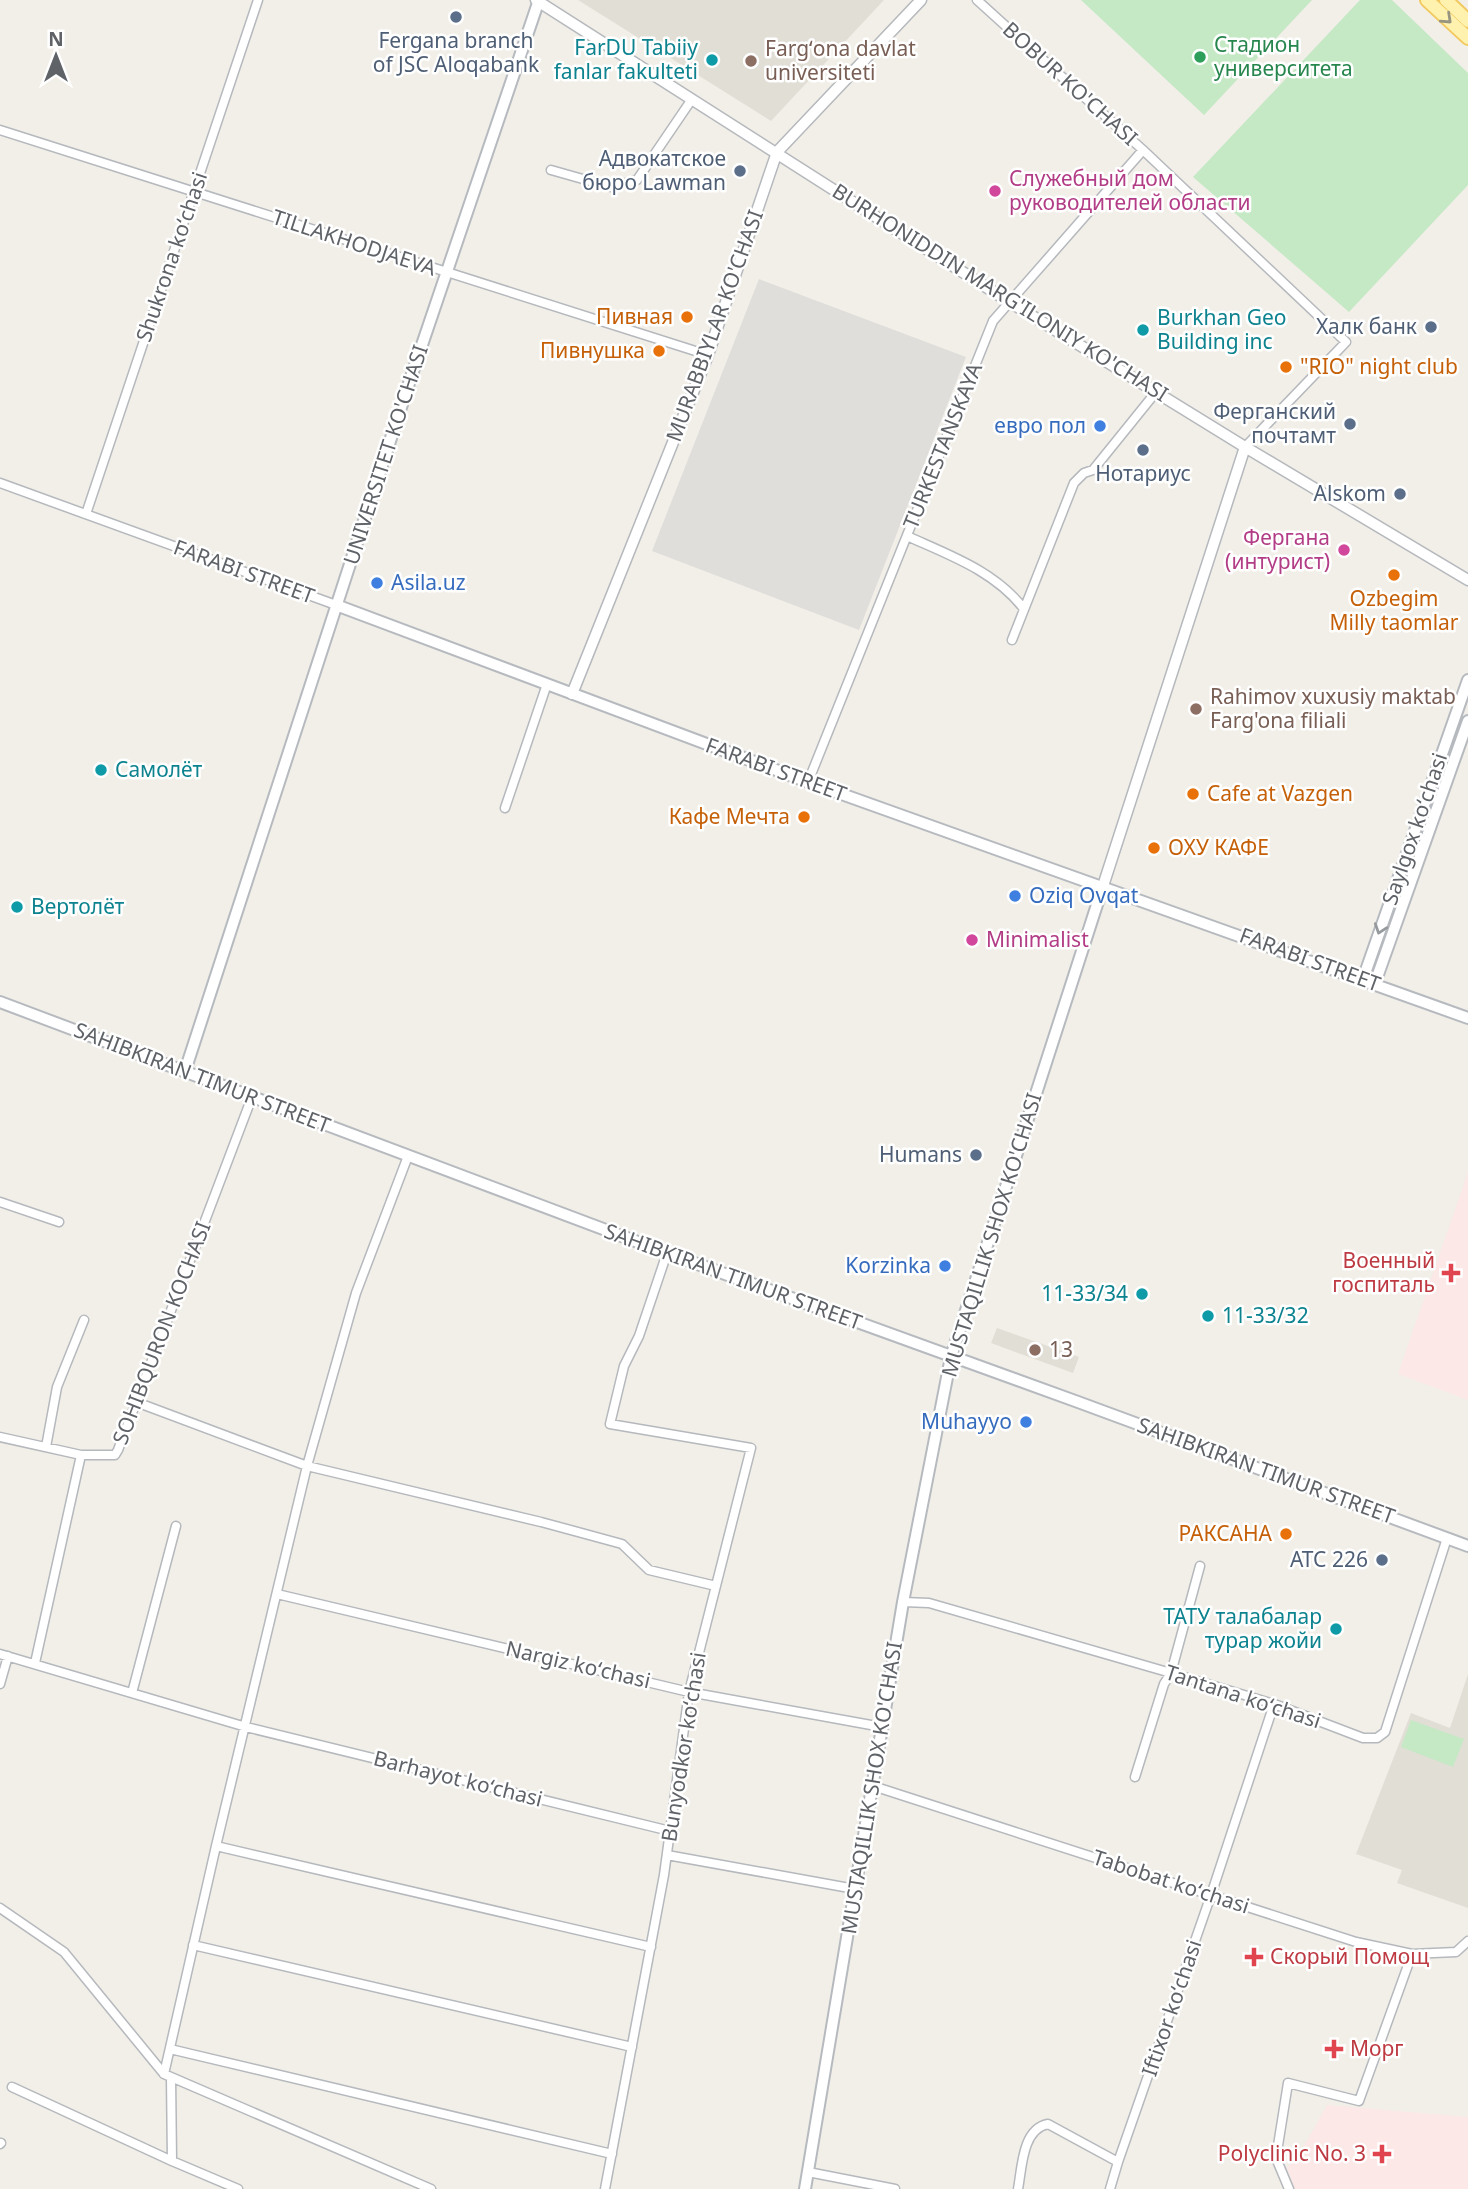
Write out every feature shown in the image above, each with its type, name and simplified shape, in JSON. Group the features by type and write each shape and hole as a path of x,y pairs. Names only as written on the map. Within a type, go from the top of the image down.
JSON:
{"main road":[{"name":"UNIVERSITET KO'CHASI","path":"185,1071 336,605 538,0"},
{"path":"1427,0 1468,38"},
{"path":"1446,0 1468,20"},
{"name":"FARABI STREET","path":"336,605 808,782 1468,1018"},
{"name":"Saylgox koʻchasi","path":"1369,981 1468,680"},
{"name":"Saylgox koʻchasi","path":"1369,981 1468,720"},
{"name":"MUSTAQILLIK SHOX KO'CHASI","path":"805,2189 903,1602 951,1357 1103,886"},
{"name":"SAHIBKIRAN TIMUR STREET","path":"0,1002 667,1254 1468,1546"}],"street":[{"name":"Shukrona koʻchasi","path":"86,514 258,0"},
{"name":"BURHONIDDIN MARG'ILONIY KO'CHASI","path":"538,0 1009,301 1245,447 1468,580"},
{"name":"MURABBIYLAR KO'CHASI","path":"572,694 708,355 777,152 921,0"},
{"name":"BOBUR KO'CHASI","path":"977,0 1143,150 1346,342"},
{"path":"551,170 611,187 638,180 692,99"},
{"name":"TILLAKHODJAEVA","path":"0,130 708,355"},
{"name":"TURKESTANSKAYA","path":"808,782 993,321 1143,150"},
{"name":"MUSTAQILLIK SHOX KO'CHASI","path":"1103,886 1245,447 1346,342"},
{"path":"1012,640 1074,483 1084,473 1093,470 1156,392"},
{"name":"FARABI STREET","path":"0,483 336,605"},
{"path":"906,536 982,571 1012,593 1024,609"},
{"path":"505,808 547,684"},
{"name":"SOHIBQURON KOCHASI","path":"35,1664 81,1455 115,1455 252,1097"},
{"path":"172,2161 168,2075 170,2049 216,1846 307,1466 356,1293 408,1156"},
{"path":"0,1202 59,1222"},
{"name":"Bunyodkor koʻchasi","path":"606,2189 667,1854 689,1692 751,1448 610,1424 624,1366 639,1336 667,1254"},
{"path":"46,1447 57,1387 83,1320"},
{"path":"136,1402 307,1466 541,1521 622,1544 649,1570 716,1586"},
{"path":"0,1437 81,1455"},
{"path":"132,1693 176,1526"},
{"name":"Tantana koʻchasi","path":"903,1602 929,1603 1274,1704 1363,1738 1377,1738 1385,1732 1447,1538"},
{"path":"1135,1777 1164,1684 1171,1673 1200,1566"},
{"name":"Nargiz koʻchasi","path":"276,1594 689,1692 882,1727"},
{"path":"0,1684 4,1655"},
{"name":"Barhayot koʻchasi","path":"4,1655 246,1727 670,1831"},
{"name":"Iftixor koʻchasi","path":"1110,2189 1274,1704"},
{"name":"Tabobat koʻchasi","path":"873,1786 1356,1942 1412,1954 1456,1952 1468,1941"},
{"path":"216,1846 651,1947"},
{"path":"667,1854 855,1889"},
{"path":"0,1908 64,1952 168,2075 430,2189"},
{"path":"193,1945 632,2047"},
{"path":"1289,2189 1276,2158 1288,2083 1359,2101 1412,1954"},
{"path":"170,2049 612,2154"},
{"path":"12,2087 238,2189"},
{"path":"1018,2189 1027,2143 1034,2131 1044,2124 1118,2162"},
{"path":"808,2172 895,2189"}],"shaded area":[{"name":"Fargʻona davlat universiteti","path":"578,0 884,0 771,121"},
{"path":"759,279 966,357 859,630 652,551"},
{"name":"Военный госпиталь","path":"1468,1172 1468,1400 1398,1374"},
{"name":"13","path":"997,1328 1079,1357 1073,1373 991,1343"},
{"path":"1468,1674 1468,1908 1397,1883 1402,1870 1356,1854 1411,1713 1450,1728"},
{"name":"Polyclinic No. 3","path":"1327,2105 1468,2117 1468,2189 1295,2189 1287,2168 1307,2141"}],"green space":[{"name":"Стадион университета","path":"1081,0 1312,0 1204,115"},
{"path":"1360,0 1392,0 1468,73 1468,185 1349,312 1193,177"},
{"path":"1411,1720 1464,1739 1453,1767 1401,1747"}],"place":[{"name":"Fergana branch of JSC Aloqabank","path":"456,17"},
{"name":"Стадион университета","path":"1200,57"},
{"name":"FarDU Tabiiy fanlar fakulteti","path":"712,60"},
{"name":"Fargʻona davlat universiteti","path":"751,61"},
{"name":"Адвокатское бюро Lawman","path":"740,171"},
{"name":"Служебный дом руководителей области","path":"995,191"},
{"name":"Пивная","path":"687,317"},
{"name":"Халк банк","path":"1431,327"},
{"name":"Burkhan Geo Building inc","path":"1143,330"},
{"name":"Пивнушка","path":"659,351"},
{"name":"\"RIO\" night club","path":"1286,367"},
{"name":"Ферганский почтамт","path":"1350,424"},
{"name":"евро пол","path":"1100,426"},
{"name":"Нотариус","path":"1143,450"},
{"name":"Alskom","path":"1400,494"},
{"name":"Фергана (интурист)","path":"1344,550"},
{"name":"Ozbegim Milly taomlar","path":"1394,575"},
{"name":"Asila.uz","path":"377,583"},
{"name":"Rahimov xuxusiy maktab Farg'ona filiali","path":"1196,709"},
{"name":"Самолёт","path":"101,770"},
{"name":"Cafe at Vazgen","path":"1193,794"},
{"name":"Кафе Мечта","path":"804,817"},
{"name":"ОХУ КАФЕ","path":"1154,848"},
{"name":"Oziq Ovqat","path":"1015,896"},
{"name":"Вертолёт","path":"17,907"},
{"name":"Minimalist","path":"972,940"},
{"name":"Humans","path":"976,1155"},
{"name":"Korzinka","path":"945,1266"},
{"name":"Военный госпиталь","path":"1451,1273"},
{"name":"11-33/34","path":"1142,1294"},
{"name":"11-33/32","path":"1208,1316"},
{"name":"13","path":"1035,1350"},
{"name":"Muhayyo","path":"1026,1422"},
{"name":"РАКСАНА","path":"1286,1534"},
{"name":"АТС 226","path":"1382,1560"},
{"name":"ТАТУ талабалар турар жойи","path":"1336,1629"},
{"name":"Скорый Помощ","path":"1254,1957"},
{"name":"Морг","path":"1334,2049"},
{"name":"Polyclinic No. 3","path":"1382,2154"}]}
